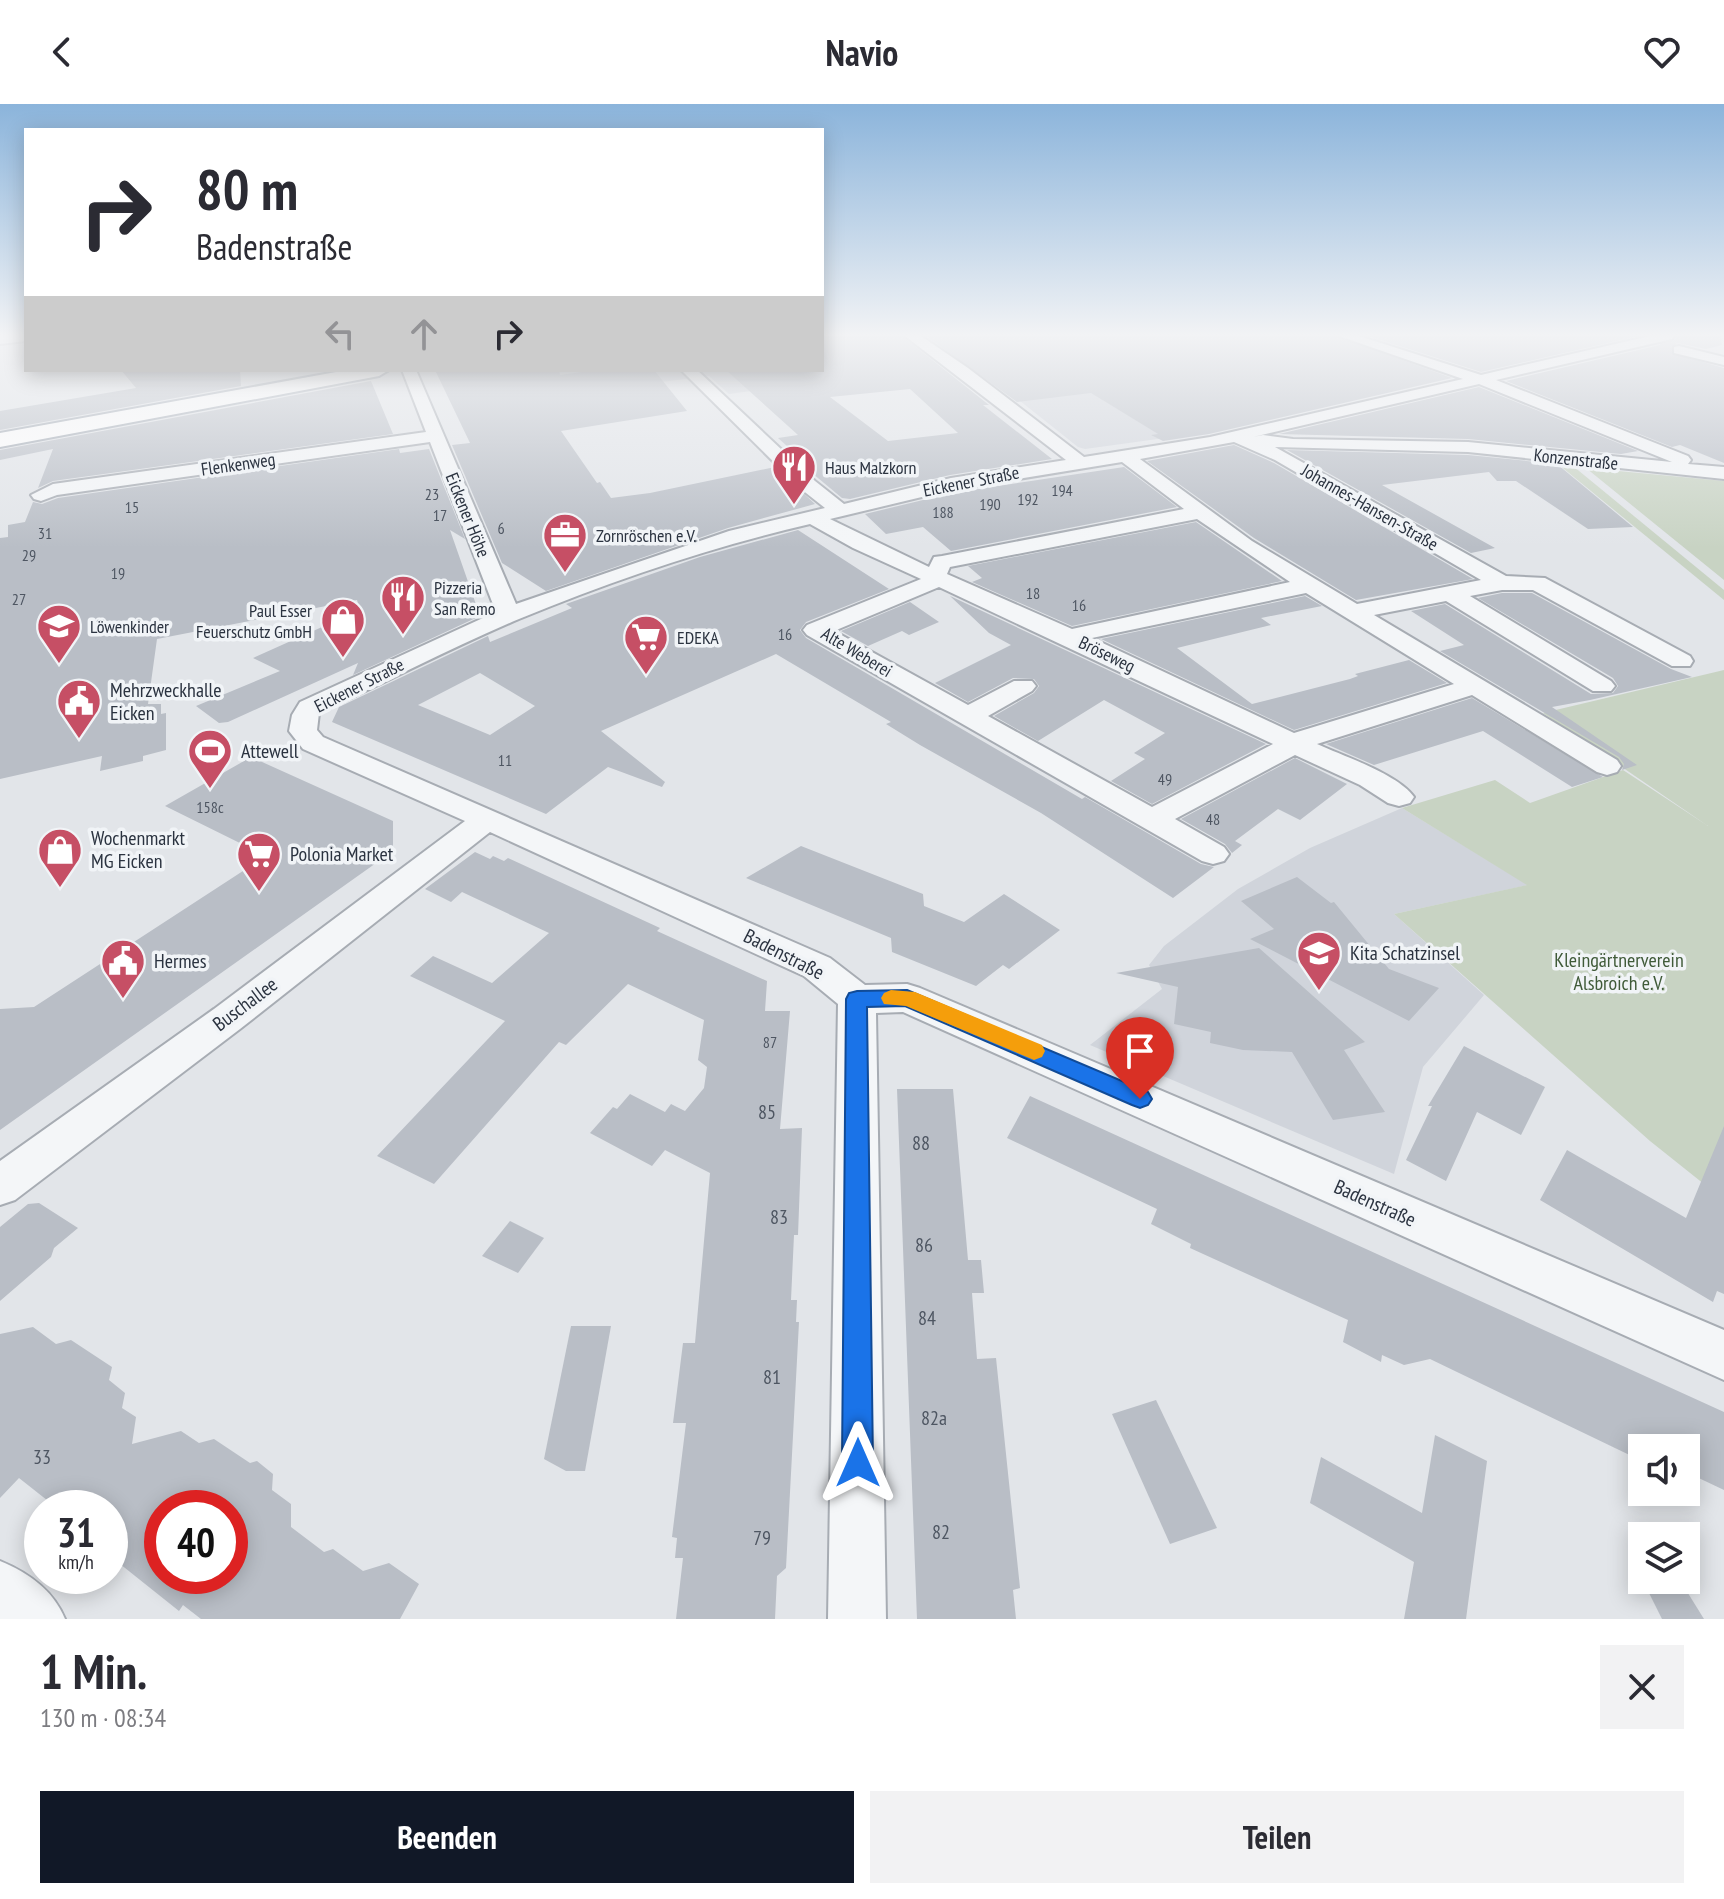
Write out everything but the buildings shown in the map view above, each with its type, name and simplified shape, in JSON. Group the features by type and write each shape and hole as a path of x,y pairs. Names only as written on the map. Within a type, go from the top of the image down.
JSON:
{"main road":[{"path":"0,429 124,407"},
{"path":"0,440 180,407"}],"street":[{"name":"Eickener Höhe","path":"424,407 509,615"},
{"path":"726,407 808,485 840,510"},
{"path":"1009,407 1078,461"},
{"name":"Eickener Straße","path":"305,715 309,708 333,696 509,615 708,543 951,484 1236,436 1361,407"},
{"path":"1549,407 1688,462 1702,471"},
{"name":"Flenkenweg","path":"41,495 53,490 436,436"},
{"name":"Konzenstraße","path":"1236,436 1293,444 1468,447 1724,473"},
{"name":"Johannes-Hansen-Straße","path":"1236,436 1281,456 1502,583"},
{"path":"1124,455 1245,545 1607,766"},
{"path":"936,575 942,562 1200,512"},
{"name":"Bröseweg","path":"813,517 851,543 936,575 1073,638 1370,779 1399,797"},
{"name":"Alte Weberei","path":"936,575 931,583 815,630 1213,854"},
{"name":"Johannes-Hansen-Straße","path":"1353,612 1502,583 1537,583 1681,661"},
{"path":"1073,638 1087,631 1310,585"},
{"path":"1452,595 1602,686"},
{"path":"968,716 1023,686"},
{"path":"1152,819 1310,736 1476,686"},
{"name":"Badenstraße","path":"305,715 303,731 313,743 817,967 857,999 907,998 1724,1355"},
{"name":"Buschallee","path":"0,1186 239,1010 487,819"},
{"path":"857,999 857,1619"},
{"path":"0,1590 36,1619"}],"shaded area":[{"path":"1027,407 1114,407 1165,438 1085,449 1078,447"},
{"name":"Kita Schatzinsel","path":"1402,808 1528,885 1394,914 1484,995 1423,1067 1394,1174 1090,1045 1162,989 1149,965 1164,946 1238,889 1310,848"}],"green space":[{"path":"1558,464 1573,466 1724,590 1724,600"},
{"path":"1586,468 1724,481 1724,580"},
{"name":"Kleingärtnerverein Alsbroich e.V.","path":"1724,670 1724,1200 1650,1141 1394,914 1527,885 1402,808 1495,780 1530,803 1623,770 1708,826 1543,713"}],"slow traffic":[{"path":"891,998 907,998 1034,1051"}],"place":[{"name":"Haus Malzkorn","path":"794,506"},
{"name":"Zornröschen e.V.","path":"565,574"},
{"name":"Pizzeria San Remo","path":"403,636"},
{"name":"Paul Esser Feuerschutz GmbH","path":"343,659"},
{"name":"Löwenkinder","path":"59,665"},
{"name":"EDEKA","path":"646,676"},
{"name":"Mehrzweckhalle Eicken","path":"79,740"},
{"name":"Attewell","path":"210,790"},
{"name":"Wochenmarkt MG Eicken","path":"60,889"},
{"name":"Polonia Market","path":"259,893"},
{"name":"Kita Schatzinsel","path":"1319,992"},
{"name":"Hermes","path":"123,1000"}],"route":[{"path":"858,1463 857,999 907,998 1140,1099"}]}
